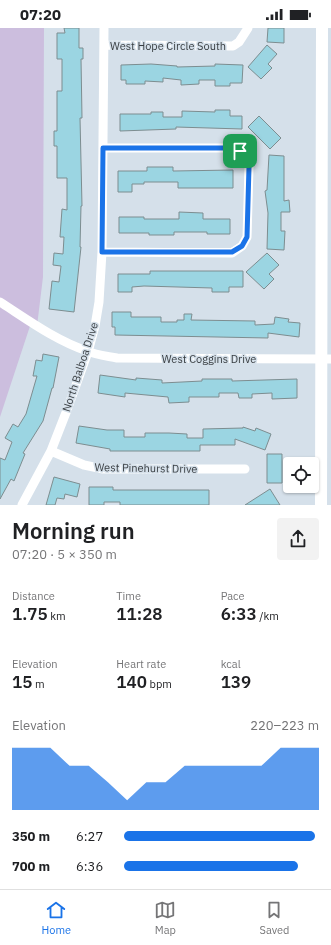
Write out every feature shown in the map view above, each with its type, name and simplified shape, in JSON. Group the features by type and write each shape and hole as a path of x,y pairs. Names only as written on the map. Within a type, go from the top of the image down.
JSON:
{"main road":[{"path":"322,28 326,359 324,499"}],"street":[{"name":"North Balboa Drive","path":"22,505 51,450 88,352 95,326 99,302 102,252 104,28"},
{"name":"West Hope Circle South","path":"104,45 233,46 239,42 248,28"},
{"path":"102,252 232,252 242,246 247,237 248,197 248,160 240,151 224,148 103,148"},
{"name":"West Coggins Drive","path":"0,302 52,336 88,352 117,358 326,359"},
{"name":"West Pinehurst Drive","path":"51,450 84,464 103,469 245,469"}],"shaded area":[{"path":"0,28 44,28 43,277 37,326 31,323 0,417"}],"building":[{"path":"64,28 79,28 79,48 83,48 83,59 81,59 82,118 80,118 82,206 81,247 74,312 49,309 52,281 59,282 61,266 53,265 54,253 63,254 64,237 60,237 62,209 67,210 67,178 57,178 57,146 54,146 54,131 57,131 57,91 62,91 62,59 57,59 57,33 65,33"},
{"path":"268,28 284,28 284,43 267,42"},
{"path":"267,45 277,54 268,64 272,68 261,79 248,67"},
{"path":"151,64 177,67 215,66 215,64 243,65 242,83 230,83 230,86 215,86 215,80 199,80 199,84 181,85 181,80 163,78 163,82 145,81 145,84 126,84 126,80 121,80 121,65"},
{"path":"215,110 230,110 230,116 242,116 242,129 176,127 176,129 120,131 120,114 151,114 151,112 163,112 163,117 182,117 182,111 215,112"},
{"path":"259,116 281,138 270,149 248,127"},
{"path":"269,155 284,156 284,201 289,200 290,212 281,212 281,231 285,231 284,250 267,249 268,213 265,191 267,190"},
{"path":"147,167 173,167 173,171 233,170 233,188 178,188 178,182 144,182 144,184 132,184 132,192 118,192 118,171 147,171"},
{"path":"179,212 203,213 203,219 230,219 230,234 207,234 207,232 174,232 174,235 119,233 119,217 179,219"},
{"path":"267,253 279,265 269,274 274,279 264,289 246,272"},
{"path":"150,271 243,271 243,287 229,287 229,292 212,292 212,288 144,286 132,287 132,292 118,292 118,274 150,274"},
{"path":"112,312 131,312 131,317 161,317 161,322 177,322 177,320 184,320 184,314 192,314 191,320 255,321 255,325 274,324 275,317 289,319 288,322 300,323 299,337 268,333 268,338 115,335 115,327 112,327"},
{"path":"43,354 59,357 53,388 43,421 23,453 25,454 14,481 11,479 0,499 0,458 5,460 12,442 5,438 13,424 18,427 26,414 37,376 33,376 36,360 42,361"},
{"path":"100,375 136,380 136,378 162,380 162,383 202,381 202,379 232,379 232,381 297,379 297,398 272,399 272,393 252,394 252,398 239,398 238,393 219,393 219,397 189,397 189,402 169,403 168,397 125,393 125,397 98,393"},
{"path":"79,426 107,430 124,430 124,437 145,437 145,433 169,433 187,434 187,438 203,438 203,429 243,427 255,431 256,428 271,434 265,450 235,439 235,445 200,445 200,451 110,451 110,449 76,443"},
{"path":"267,454 282,454 282,483 267,483"},
{"path":"54,477 80,484 77,497 65,494 64,499 57,498 55,505 46,505"},
{"path":"89,487 113,487 113,490 209,490 209,505 120,505 120,502 104,502 104,505 89,505"},
{"path":"270,489 280,505 245,505"}],"route":[{"path":"103,148 224,148 240,151 248,160 249,167 247,237 242,246 232,252 102,252 103,148"}]}
